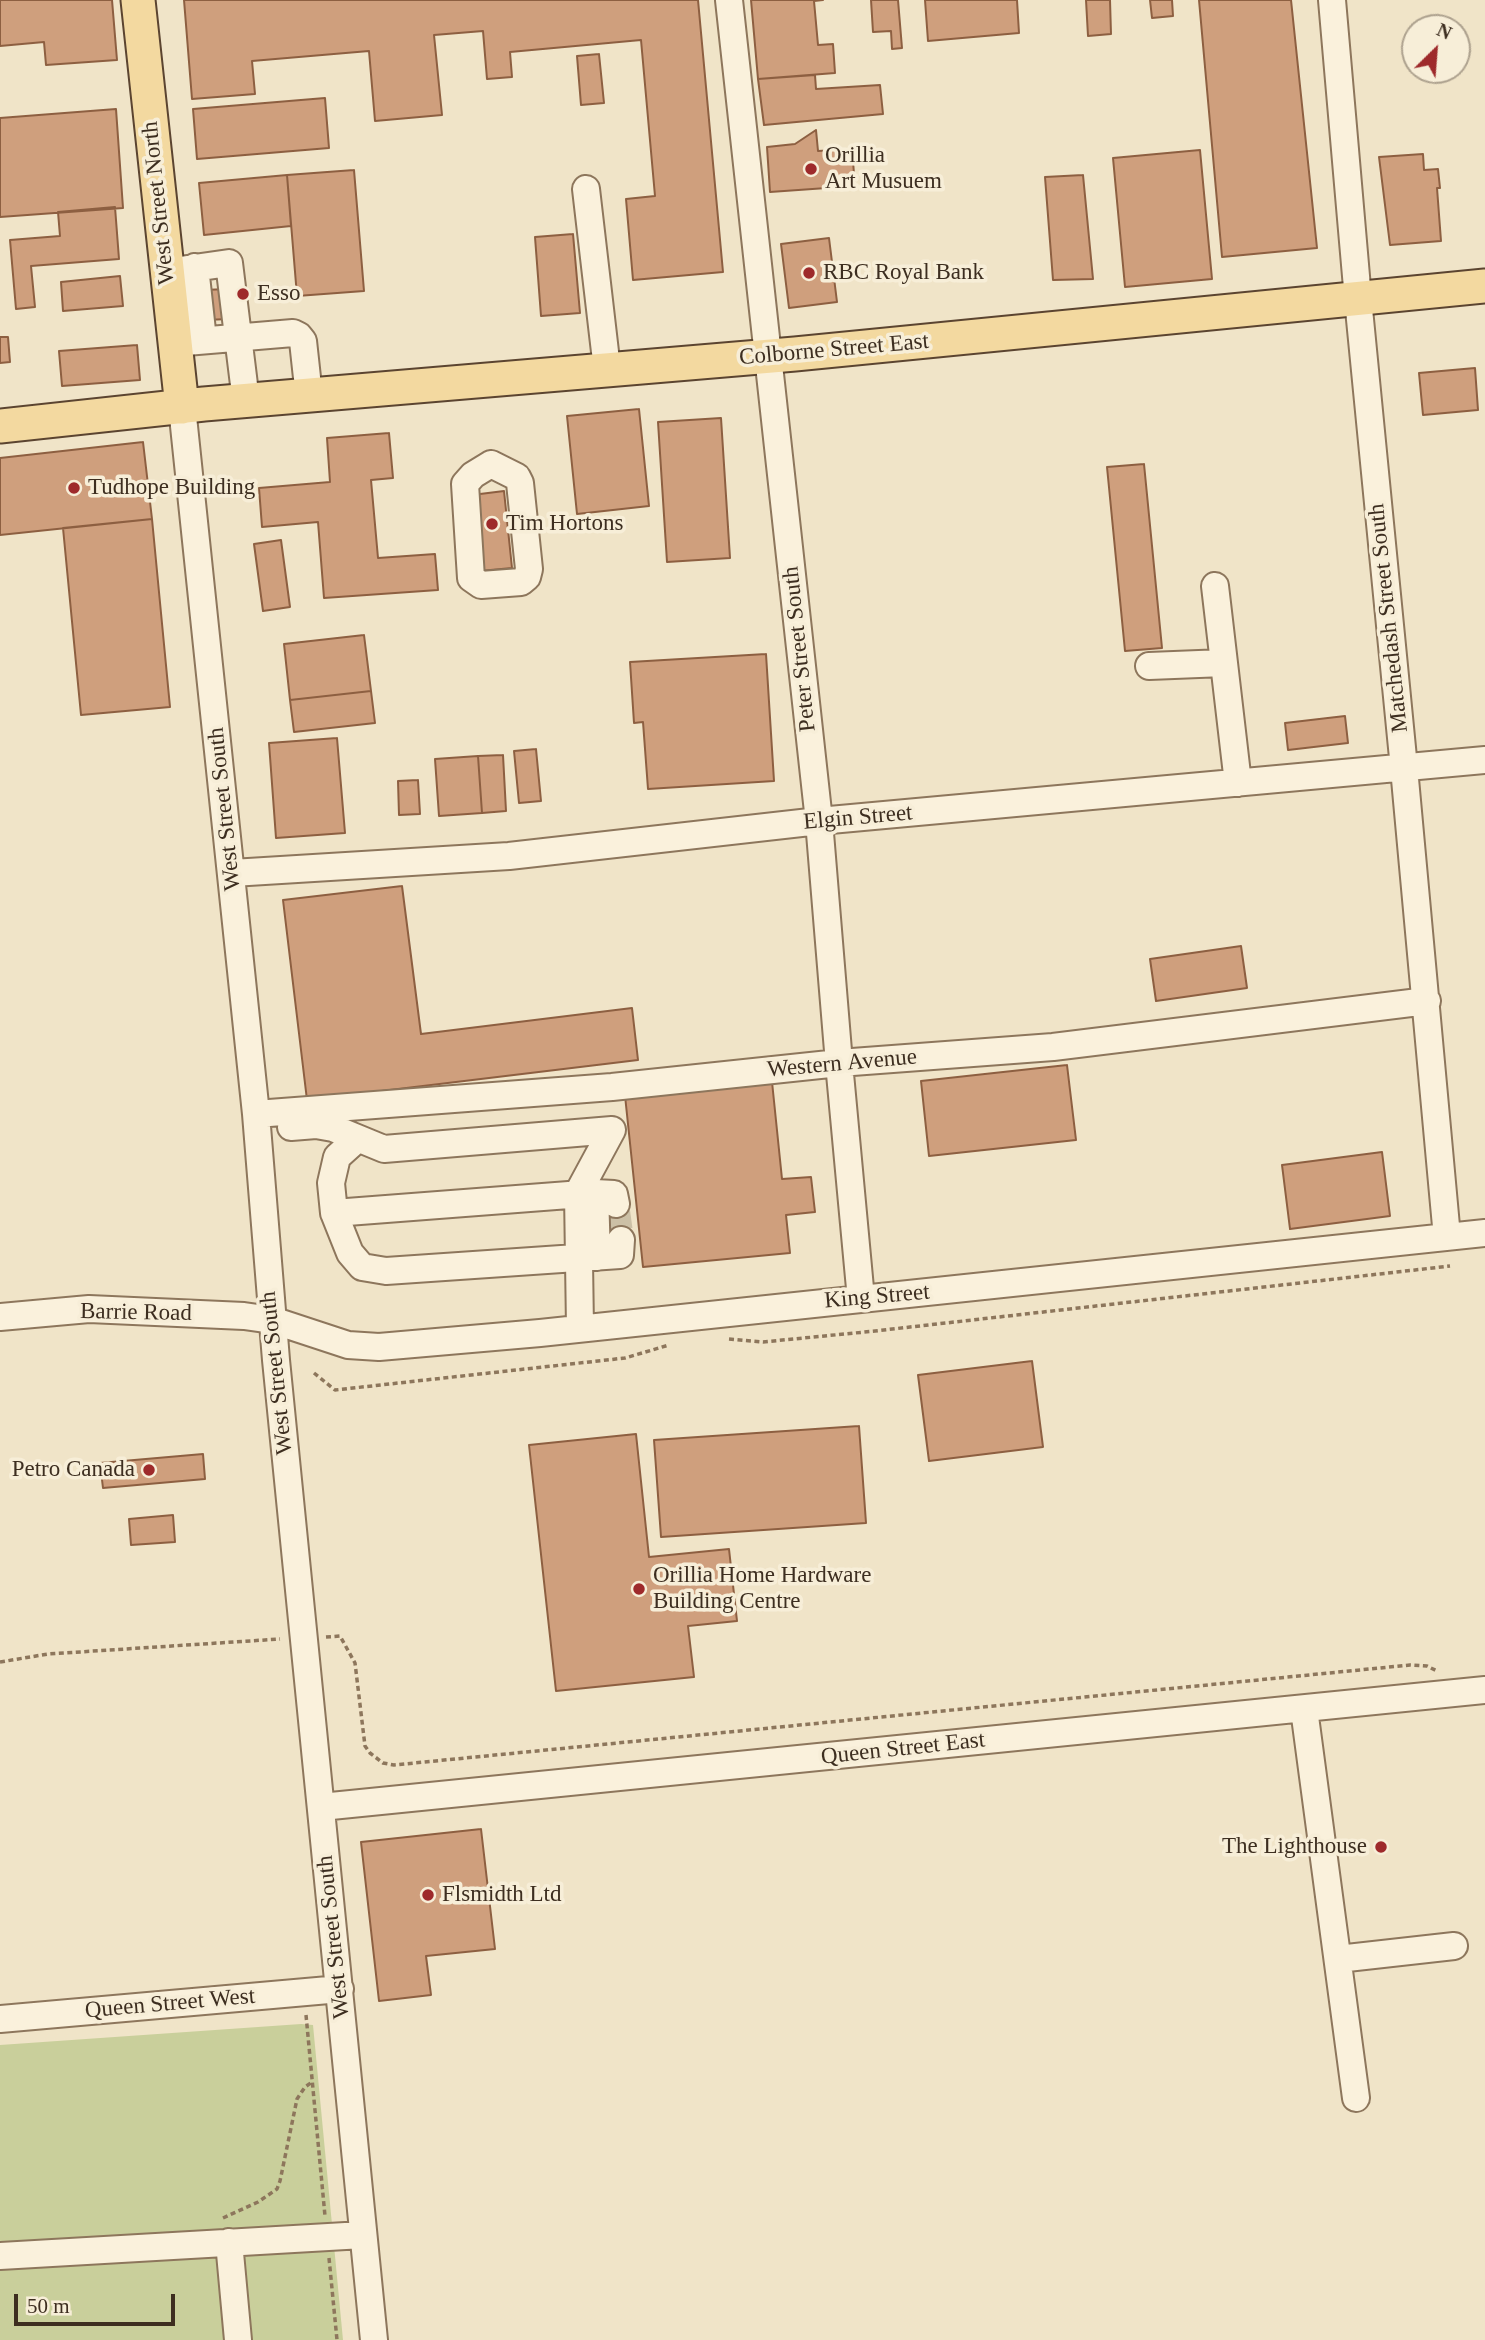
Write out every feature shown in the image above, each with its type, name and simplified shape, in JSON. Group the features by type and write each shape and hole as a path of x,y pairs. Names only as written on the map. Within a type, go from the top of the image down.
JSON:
{"main road":[{"name":"West Street North","path":"138,0 181,270 188,341 182,407"},
{"name":"Colborne Street East","path":"0,426 246,401 767,356 1485,286"}],"street":[{"name":"Peter Street South","path":"729,0 819,821 861,1299"},
{"name":"Matchedash Street South","path":"1332,0 1447,1237"},
{"path":"586,189 607,369"},
{"path":"181,270 229,263 246,401"},
{"path":"188,341 293,333 303,341 309,396"},
{"name":"West Street South","path":"182,407 232,873 272,1320 374,2340"},
{"path":"1215,586 1238,783"},
{"path":"1149,666 1224,663"},
{"name":"Elgin Street","path":"232,873 509,856 819,821 1485,760"},
{"name":"Western Avenue","path":"256,1121 353,1107 612,1087 839,1063 1053,1047 1427,1001"},
{"path":"580,1328 587,1257 612,1130 612,1087"},
{"path":"353,1107 357,1139"},
{"path":"256,1121 333,1128 384,1149 612,1130"},
{"path":"357,1139 337,1157 331,1183 334,1213 350,1253 362,1267 386,1270 620,1255 621,1240"},
{"path":"334,1213 597,1197"},
{"name":"King Street","path":"272,1320 348,1345 379,1347 1485,1233"},
{"name":"Barrie Road","path":"0,1317 89,1309 244,1316 272,1320"},
{"name":"Queen Street East","path":"321,1807 1476,1691"},
{"path":"1304,1709 1356,2098"},
{"path":"1338,1959 1454,1946"},
{"name":"Queen Street West","path":"0,2019 340,1989"},
{"path":"0,2256 225,2231 363,2235"},
{"path":"225,2231 238,2340"}],"path":[{"path":"719,1340 731,1338 763,1342 875,1331 1450,1266"},
{"path":"314,1373 335,1390 625,1358 681,1343"},
{"path":"0,1662 48,1654 340,1636 355,1663 365,1746 370,1754 383,1763 394,1765 1410,1664 1427,1666 1476,1691"},
{"path":"306,2015 337,2340"},
{"path":"225,2231 277,2189 281,2181 297,2099 312,2082"}],"green space":[{"path":"313,2025 343,2340 0,2340 0,2045"}],"building":[{"path":"0,0 112,0 117,60 46,65 44,42 0,46"},
{"path":"184,0 698,0 723,272 633,280 626,199 655,196 641,40 510,52 512,77 487,79 483,31 434,35 442,115 375,121 369,51 252,61 255,94 192,99"},
{"path":"751,0 823,0 814,1 818,45 833,44 835,73 758,79"},
{"path":"871,0 898,0 902,48 892,49 891,31 873,32"},
{"path":"925,0 1017,0 1019,33 928,41"},
{"path":"1086,0 1110,0 1111,34 1088,36"},
{"path":"1150,0 1172,0 1173,16 1152,18"},
{"path":"1199,0 1291,0 1317,248 1222,257"},
{"path":"599,54 604,103 581,105 577,56"},
{"path":"815,75 816,89 880,85 883,114 764,125 758,79"},
{"path":"325,98 329,148 197,159 193,109"},
{"path":"116,109 123,208 0,217 0,118"},
{"name":"Orillia Art Musuem","path":"816,130 818,151 852,149 855,186 770,192 767,147 795,144"},
{"path":"1200,150 1212,279 1125,287 1113,158"},
{"path":"1423,154 1424,170 1438,169 1441,241 1390,245 1379,157"},
{"path":"354,170 364,291 297,296 287,175"},
{"path":"287,175 291,226 204,235 199,183"},
{"path":"1083,175 1093,279 1053,280 1045,177"},
{"path":"115,207 119,259 31,266 35,307 16,309 10,240 60,236 58,212"},
{"path":"573,234 580,313 541,316 535,237"},
{"name":"RBC Royal Bank","path":"829,238 837,302 789,308 781,244"},
{"path":"120,276 123,306 63,311 61,282"},
{"path":"228,289 229,319 205,320 203,290"},
{"path":"0,337 8,337 10,362 0,363"},
{"path":"137,345 140,380 62,386 59,351"},
{"path":"1475,368 1478,410 1423,415 1419,373"},
{"path":"639,409 649,506 577,514 567,416"},
{"path":"721,418 730,558 667,562 658,422"},
{"path":"389,433 393,478 371,480 378,558 435,554 438,590 324,598 318,522 262,527 259,488 330,482 327,438"},
{"name":"Tudhope Building","path":"143,442 152,519 0,535 0,458"},
{"path":"1144,464 1162,648 1125,651 1107,467"},
{"path":"504,491 512,568 480,571 472,495"},
{"path":"152,519 170,707 81,715 63,528"},
{"path":"281,540 290,607 263,611 254,544"},
{"path":"364,635 371,691 290,700 284,644"},
{"path":"766,654 774,781 648,789 643,722 634,723 630,662"},
{"path":"371,691 375,723 294,732 290,700"},
{"path":"1345,716 1348,743 1288,750 1285,723"},
{"path":"337,738 345,833 276,838 269,743"},
{"path":"536,749 541,801 519,803 514,751"},
{"path":"503,755 506,811 482,813 478,756"},
{"path":"478,756 482,813 439,816 435,759"},
{"path":"418,780 420,814 399,815 398,781"},
{"path":"402,886 421,1034 632,1008 638,1060 307,1100 283,900"},
{"path":"1241,946 1247,988 1156,1001 1150,959"},
{"path":"1067,1065 1076,1140 929,1156 921,1081"},
{"path":"771,1072 782,1179 811,1177 815,1212 786,1215 790,1253 643,1267 624,1086"},
{"path":"1382,1152 1390,1216 1290,1229 1282,1165"},
{"path":"1032,1361 1043,1447 929,1461 918,1375"},
{"path":"859,1426 866,1523 661,1537 654,1440"},
{"name":"Orillia Home Hardware Building Centre","path":"636,1434 649,1557 729,1549 737,1621 688,1626 694,1677 556,1691 529,1445"},
{"path":"203,1454 205,1479 103,1488 100,1463"},
{"path":"173,1515 175,1542 131,1545 129,1519"},
{"name":"Flsmidth Ltd","path":"481,1829 495,1949 426,1956 431,1995 379,2001 361,1842"}],"tunnel":[{"path":"616,1204 621,1240"}],"place":[{"name":"Orillia Art Musuem","path":"811,169"},
{"name":"RBC Royal Bank","path":"809,273"},
{"name":"Esso","path":"243,294"},
{"name":"Tudhope Building","path":"74,488"},
{"name":"Tim Hortons","path":"492,524"},
{"name":"Petro Canada","path":"149,1470"},
{"name":"Orillia Home Hardware Building Centre","path":"639,1589"},
{"name":"The Lighthouse","path":"1381,1847"},
{"name":"Flsmidth Ltd","path":"428,1895"}]}
